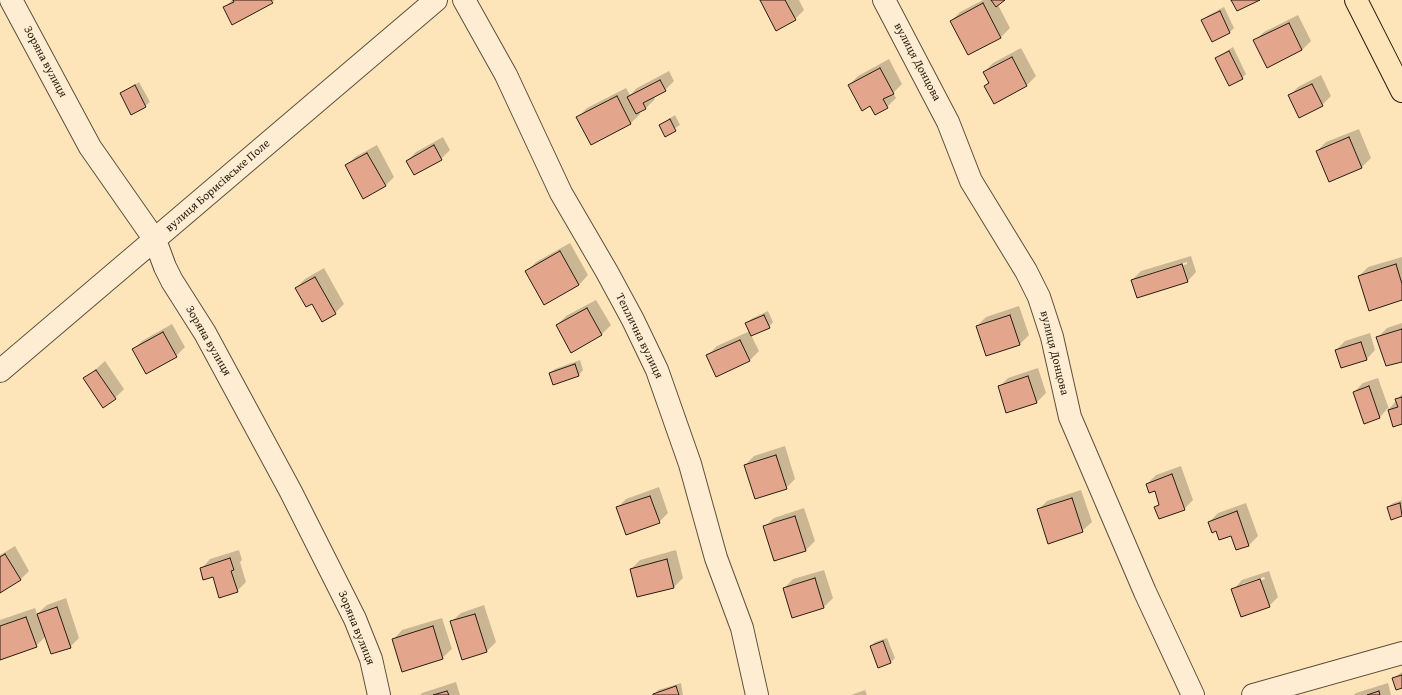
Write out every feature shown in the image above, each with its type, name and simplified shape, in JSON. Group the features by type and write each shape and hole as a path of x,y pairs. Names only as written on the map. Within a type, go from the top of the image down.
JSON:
{"main road":[{"path":"1356,0 1402,90"}],"street":[{"name":"Зоряна вулиця","path":"11,0 90,147 156,240 172,281 205,333 290,492 348,604 371,660 379,695"},
{"name":"вулиця Борисівське Поле","path":"0,371 156,240 436,0"},
{"name":"Теплична вулиця","path":"464,0 512,86 561,194 622,300 657,370 690,464 716,558 742,628 757,695"},
{"name":"вулиця Донцова","path":"884,0 948,122 971,181 1020,260 1039,298 1052,336 1066,404 1076,431 1151,606 1193,695"},
{"path":"1253,695 1311,687 1402,653"}],"building":[{"path":"233,0 271,0 273,3 232,25 223,7 234,2"},
{"path":"760,0 785,0 796,20 776,31"},
{"path":"991,0 1005,0 996,7"},
{"path":"1231,0 1260,0 1237,11"},
{"path":"983,3 1001,38 968,55 950,21"},
{"path":"1220,11 1230,33 1212,42 1201,20"},
{"path":"1289,23 1302,50 1267,68 1253,40"},
{"path":"1229,51 1243,79 1229,86 1215,58"},
{"path":"1012,57 1027,86 994,104 984,86 989,83 983,72"},
{"path":"880,68 894,94 883,99 888,108 875,115 870,106 862,111 848,85"},
{"path":"660,80 666,91 643,103 646,109 636,114 627,97"},
{"path":"1312,84 1323,106 1299,118 1288,95"},
{"path":"135,85 146,107 131,115 120,93"},
{"path":"617,96 631,124 591,145 576,117"},
{"path":"670,119 676,131 665,137 659,125"},
{"path":"1349,137 1362,168 1329,182 1316,151"},
{"path":"434,145 442,160 414,175 406,161"},
{"path":"367,153 386,186 363,199 345,165"},
{"path":"560,251 579,285 544,305 525,271"},
{"path":"1182,264 1188,282 1137,298 1131,280"},
{"path":"1396,264 1402,284 1402,300 1369,311 1358,276"},
{"path":"315,277 336,314 322,322 312,304 306,307 295,288"},
{"path":"587,308 602,335 571,353 556,325"},
{"path":"764,315 770,328 751,336 745,323"},
{"path":"1010,315 1020,345 986,356 976,326"},
{"path":"1402,329 1402,362 1386,366 1376,337"},
{"path":"163,332 177,357 146,374 132,349"},
{"path":"740,340 750,361 716,377 706,355"},
{"path":"1361,342 1367,360 1341,368 1335,350"},
{"path":"575,364 579,376 553,385 549,373"},
{"path":"96,370 116,399 103,408 83,378"},
{"path":"1028,376 1037,403 1006,413 998,386"},
{"path":"1369,386 1380,418 1364,424 1353,392"},
{"path":"1402,397 1402,424 1393,427 1388,410 1398,407 1395,399"},
{"path":"776,455 787,489 755,499 744,465"},
{"path":"1172,474 1185,510 1159,519 1154,507 1159,505 1155,491 1149,493 1146,484"},
{"path":"650,496 660,523 626,535 616,507"},
{"path":"1072,498 1083,532 1048,544 1037,509"},
{"path":"1400,503 1402,516 1391,520 1387,507"},
{"path":"1237,511 1249,546 1236,550 1231,536 1219,540 1216,531 1212,533 1208,522"},
{"path":"795,516 806,551 774,561 763,526"},
{"path":"5,554 21,580 0,593 0,557"},
{"path":"230,558 234,570 231,571 238,592 219,598 213,577 203,580 200,568"},
{"path":"667,559 674,588 637,597 630,569"},
{"path":"815,578 824,608 792,618 783,588"},
{"path":"1260,579 1270,607 1241,617 1231,589"},
{"path":"57,607 71,648 51,654 37,614"},
{"path":"475,614 487,652 462,660 450,621"},
{"path":"26,617 37,647 0,660 0,626"},
{"path":"433,626 443,659 402,672 392,639"},
{"path":"883,641 891,663 878,668 870,646"},
{"path":"1402,675 1402,688 1396,690 1392,678"},
{"path":"676,686 679,695 653,695 653,694"},
{"path":"447,691 449,695 433,695"},
{"path":"1379,691 1380,695 1367,695"}]}
